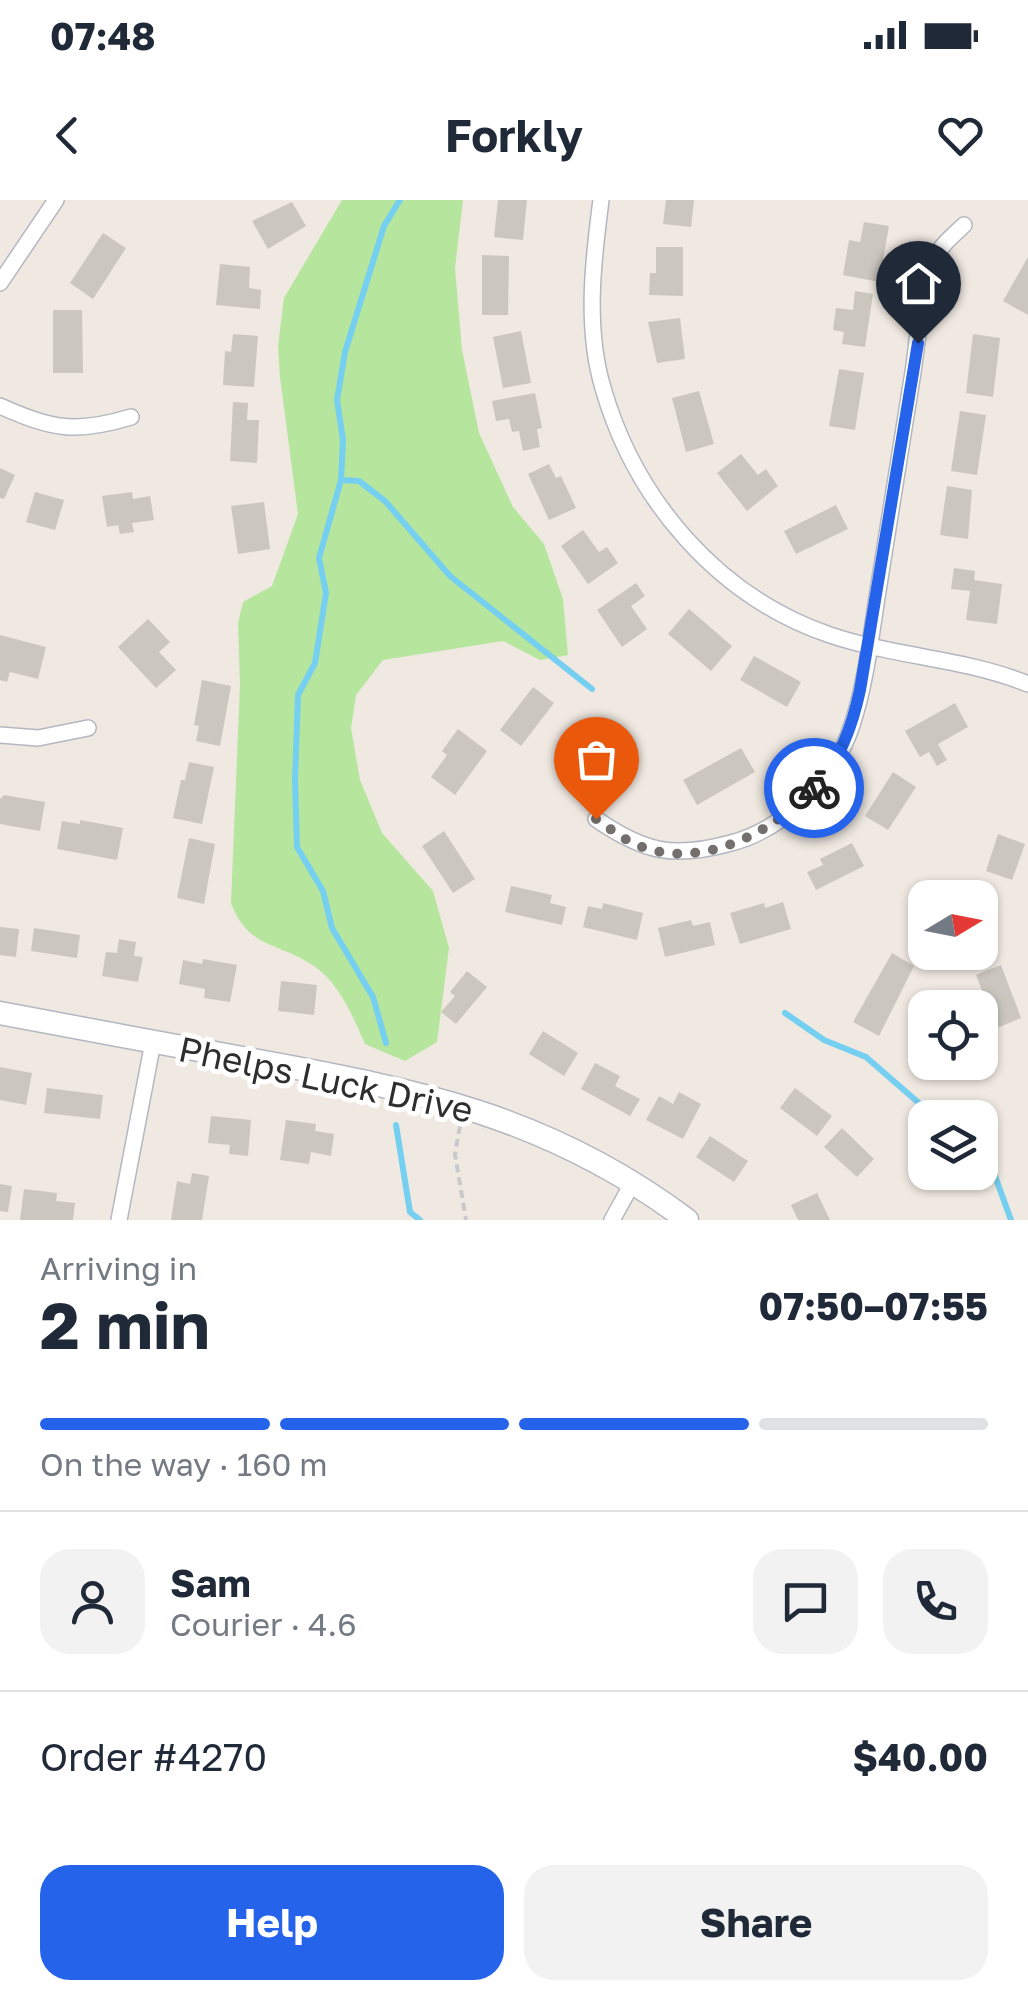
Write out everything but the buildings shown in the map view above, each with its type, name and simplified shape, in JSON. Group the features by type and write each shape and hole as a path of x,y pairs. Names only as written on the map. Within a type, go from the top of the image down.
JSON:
{"street":[{"path":"0,283 56,200"},
{"path":"602,200 592,293 594,341 602,387 644,484 675,528 716,569 753,597 826,633 869,647 953,660 1028,684"},
{"path":"596,819 629,842 676,853 720,846 763,832 802,801 840,751 852,726 869,647 924,305 942,247 964,225"},
{"path":"0,406 56,428 81,430 131,417"},
{"path":"0,735 38,738 88,728"},
{"name":"Phelps Luck Drive","path":"0,1013 352,1078 468,1106 574,1148 633,1182 687,1220"},
{"path":"120,1220 153,1042"},
{"path":"612,1220 633,1182"}],"path":[{"path":"466,1220 455,1154 468,1106"}],"green space":[{"path":"342,200 463,200 455,268 462,350 479,433 513,507 544,544 563,599 568,655 540,660 503,641 383,660 356,695 351,728 360,780 382,833 433,891 449,948 437,1042 405,1061 365,1044 345,1002 323,973 256,937 246,929 231,903 240,685 238,623 243,602 272,586 298,514 280,377 278,346 284,298"}],"waterway":[{"path":"386,1043 373,997 332,928 323,891 297,847 295,780 298,695 315,663 326,593 319,558 341,480 343,440 337,400 345,352 384,226 400,200"},
{"path":"341,480 359,481 385,501 450,576 592,689"},
{"path":"785,1013 824,1040 866,1057 915,1100"},
{"path":"396,1125 410,1212 420,1220"},
{"path":"998,1184 1011,1220"}],"way so far":[{"path":"596,819 629,842 647,848 676,853 705,850 763,832 814,788"}],"route":[{"path":"814,788 852,726 869,647 918,343"}]}
